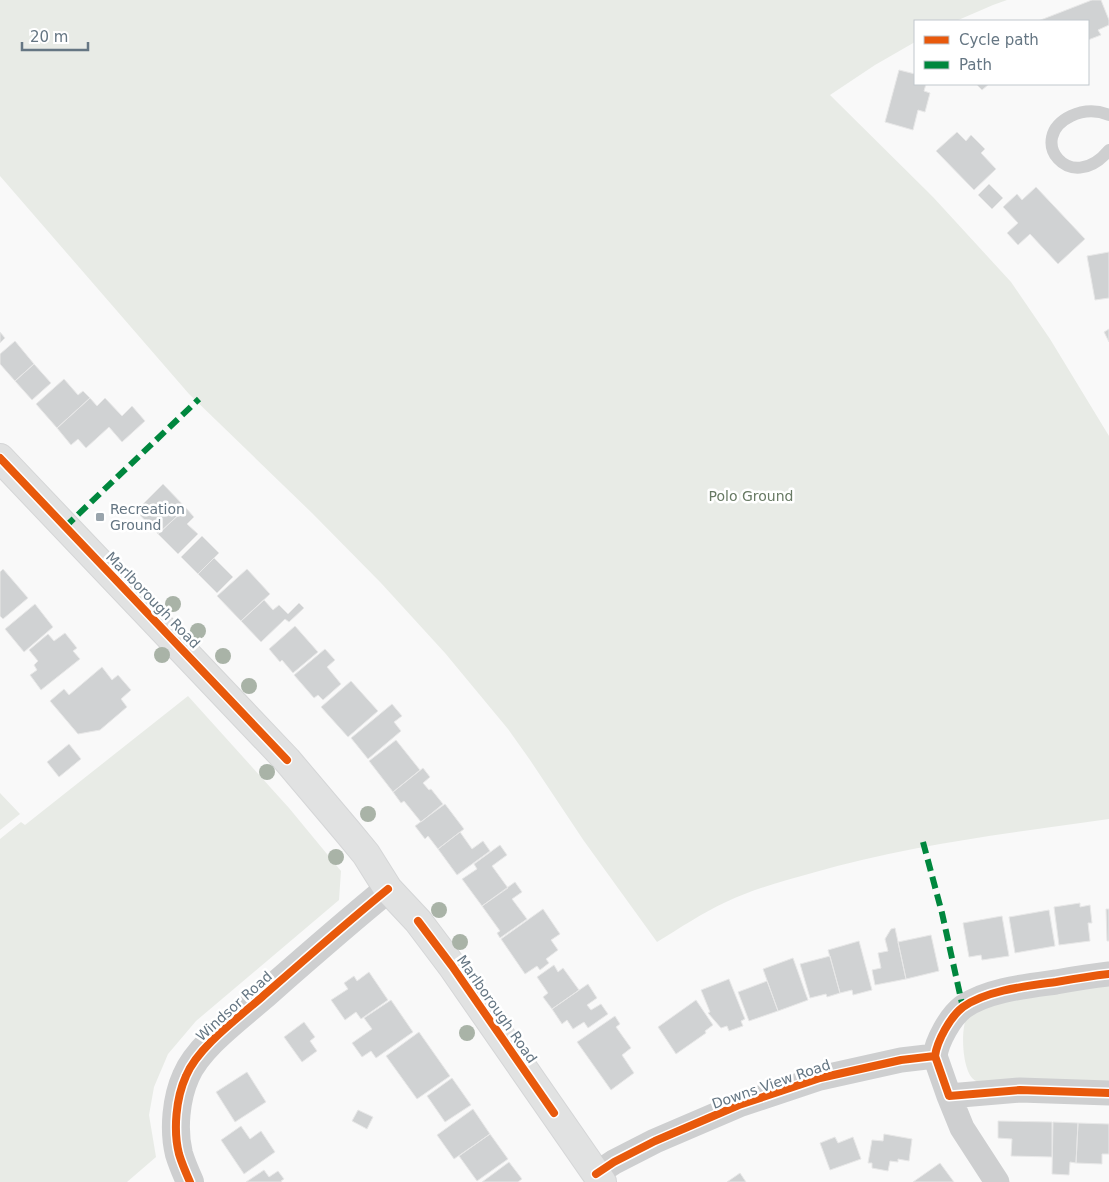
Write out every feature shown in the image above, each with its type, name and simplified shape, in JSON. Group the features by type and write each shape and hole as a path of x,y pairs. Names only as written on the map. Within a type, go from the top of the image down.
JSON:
{"main road":[{"name":"Marlborough Road","path":"0,458 287,760 360,846 388,889 418,920 452,966 599,1178"}],"street":[{"name":"Windsor Road","path":"190,1182 179,1153 176,1128 180,1092 193,1062 228,1026 388,889"},
{"path":"997,1182 962,1128 935,1056 938,1042 952,1019 962,1008 983,997 1016,988 1109,974"},
{"name":"Downs View Road","path":"599,1178 614,1162 655,1141 739,1105 820,1078 901,1060 935,1056"},
{"path":"949,1096 1020,1090 1109,1092"}],"lane":[{"path":"1109,115 1096,111 1076,114 1068,118 1057,127 1053,134 1052,148 1062,164 1072,168 1095,163 1109,150"}],"green space":[{"name":"Polo Ground","path":"0,0 1007,0 958,20 914,20 914,43 875,65 830,95 933,197 1011,282 1050,339 1109,436 1109,819 922,847 812,873 736,897 708,911 657,942 584,841 508,729 445,653 381,583 312,513 189,394 0,176"},
{"path":"188,696 289,808 341,871 339,900 196,1021 168,1054 154,1087 149,1115 156,1157 127,1182 0,1182 0,839 21,822 25,825"},
{"path":"0,793 20,814 0,830"},
{"path":"1109,982 1109,1085 976,1081 971,1077 965,1061 963,1031 967,1017 978,1006"}],"building":[{"path":"1092,0 1101,0 1109,20 1109,25 1098,30 1101,35 1089,40 1089,20 1041,20"},
{"path":"899,70 914,74 914,85 926,85 924,91 930,93 925,112 918,110 913,130 885,122"},
{"path":"977,85 988,85 982,90"},
{"path":"957,132 966,141 971,135 985,149 981,153 996,169 974,190 936,151"},
{"path":"989,184 1003,198 992,209 978,195"},
{"path":"1036,187 1085,239 1058,264 1030,234 1018,245 1007,233 1018,223 1003,207 1017,194 1022,200"},
{"path":"1109,252 1109,298 1095,300 1087,256"},
{"path":"1109,329 1109,342 1104,332"},
{"path":"0,332 5,338 0,343"},
{"path":"15,341 34,364 15,381 0,364 0,354"},
{"path":"34,364 51,383 32,400 15,381"},
{"path":"64,379 78,395 83,391 90,398 57,428 36,404"},
{"path":"90,398 97,406 105,398 122,416 132,406 145,421 122,442 109,427 86,448 78,439 71,445 57,428"},
{"path":"163,484 186,508 158,534 136,511"},
{"path":"186,508 194,517 187,524 198,534 178,554 158,534"},
{"path":"202,536 219,553 198,574 181,557"},
{"path":"214,558 233,577 217,593 198,574"},
{"path":"3,569 28,598 3,619 0,616 0,572"},
{"path":"247,569 270,594 241,621 217,596"},
{"path":"264,600 273,610 279,605 288,614 299,603 304,608 289,622 285,619 261,642 241,621"},
{"path":"35,604 53,627 24,652 5,629"},
{"path":"295,626 318,652 293,673 269,649"},
{"path":"65,633 77,648 73,651 80,659 41,690 30,675 37,670 34,665 38,661 29,650 48,634 54,641"},
{"path":"325,649 335,660 327,667 341,684 323,700 318,695 314,698 294,675"},
{"path":"102,667 112,680 118,675 131,690 121,699 127,707 100,730 78,734 50,701 64,689 69,695"},
{"path":"351,681 378,711 348,737 321,707"},
{"path":"392,704 402,716 394,722 401,731 368,759 351,738"},
{"path":"396,740 420,770 393,792 369,761"},
{"path":"69,744 81,759 59,777 47,762"},
{"path":"423,768 430,777 423,783 429,790 431,789 443,804 421,822 404,801 401,803 393,792"},
{"path":"445,804 464,829 438,849 428,836 425,839 415,826"},
{"path":"460,832 472,849 483,841 490,851 457,875 438,849"},
{"path":"500,845 507,855 492,866 508,888 482,906 462,879 477,869 474,864"},
{"path":"515,882 522,892 512,899 527,919 500,938 497,933 500,931 482,906"},
{"path":"1080,903 1080,907 1090,905 1092,923 1088,923 1090,941 1059,945 1054,907"},
{"path":"543,909 560,934 551,940 558,950 546,959 549,963 540,970 537,966 525,974 501,939"},
{"path":"1106,909 1109,909 1109,941 1107,941"},
{"path":"1049,910 1055,946 1015,953 1009,917"},
{"path":"1002,916 1009,956 982,960 981,955 969,957 963,923"},
{"path":"895,928 906,979 875,985 872,970 881,968 878,953 888,951 885,939 891,929"},
{"path":"931,935 939,971 906,979 898,942"},
{"path":"859,941 872,990 853,995 852,990 840,993 828,950"},
{"path":"830,956 840,993 827,997 826,994 810,998 800,964"},
{"path":"793,958 808,1000 778,1011 763,969"},
{"path":"554,965 558,972 563,968 579,990 552,1009 543,997 548,993 537,977"},
{"path":"369,972 388,1000 361,1019 356,1012 345,1020 331,1000 348,989 344,983 354,976 357,981"},
{"path":"729,979 745,1019 741,1021 743,1026 729,1031 727,1026 721,1028 708,1013 710,1012 701,990"},
{"path":"767,981 778,1011 749,1021 738,992"},
{"path":"588,984 597,998 587,1005 591,1010 601,1004 608,1014 588,1028 584,1022 573,1029 567,1020 562,1024 552,1009"},
{"path":"391,1000 413,1032 376,1058 371,1051 362,1057 352,1043 372,1029 364,1018"},
{"path":"696,1000 713,1025 705,1031 706,1033 676,1054 658,1027"},
{"path":"615,1016 620,1024 616,1027 631,1048 622,1055 634,1073 611,1090 577,1042"},
{"path":"304,1022 315,1037 310,1041 317,1051 302,1062 284,1037"},
{"path":"419,1032 450,1076 417,1099 386,1056"},
{"path":"247,1072 266,1102 235,1122 216,1092"},
{"path":"452,1078 471,1105 445,1122 427,1096"},
{"path":"473,1109 490,1134 454,1159 437,1135"},
{"path":"358,1110 373,1117 367,1129 352,1121"},
{"path":"998,1121 1052,1122 1052,1157 1011,1156 1012,1139 998,1138"},
{"path":"1053,1122 1078,1123 1076,1163 1070,1162 1069,1175 1052,1174"},
{"path":"1078,1123 1109,1124 1109,1154 1102,1154 1102,1164 1076,1163"},
{"path":"241,1126 250,1139 261,1131 275,1152 244,1174 221,1140"},
{"path":"490,1134 508,1159 477,1181 459,1156"},
{"path":"884,1134 912,1139 909,1161 898,1159 898,1162 890,1161 888,1171 872,1168 872,1163 868,1163 872,1140 883,1141"},
{"path":"835,1137 838,1143 853,1137 861,1159 830,1170 820,1143"},
{"path":"509,1162 522,1179 518,1182 482,1182"},
{"path":"940,1163 954,1182 913,1182"},
{"path":"264,1170 269,1177 278,1171 284,1179 282,1182 246,1182"},
{"path":"740,1173 746,1182 727,1182"}],"marked path":[{"path":"65,527 199,399"},
{"path":"923,842 942,913 963,1008"}],"cycle path":[{"path":"0,458 287,760"},
{"path":"190,1182 179,1154 176,1125 180,1094 192,1065 220,1034 388,889"},
{"path":"418,921 452,966 554,1113"},
{"path":"1109,974 1033,985 995,993 973,1001 958,1011 949,1023 938,1043 935,1056 949,1096 1020,1090 1109,1093"},
{"path":"596,1174 614,1162 655,1141 739,1105 820,1078 901,1060 935,1056"}],"place":[{"name":"Recreation Ground","path":"100,517"}]}
